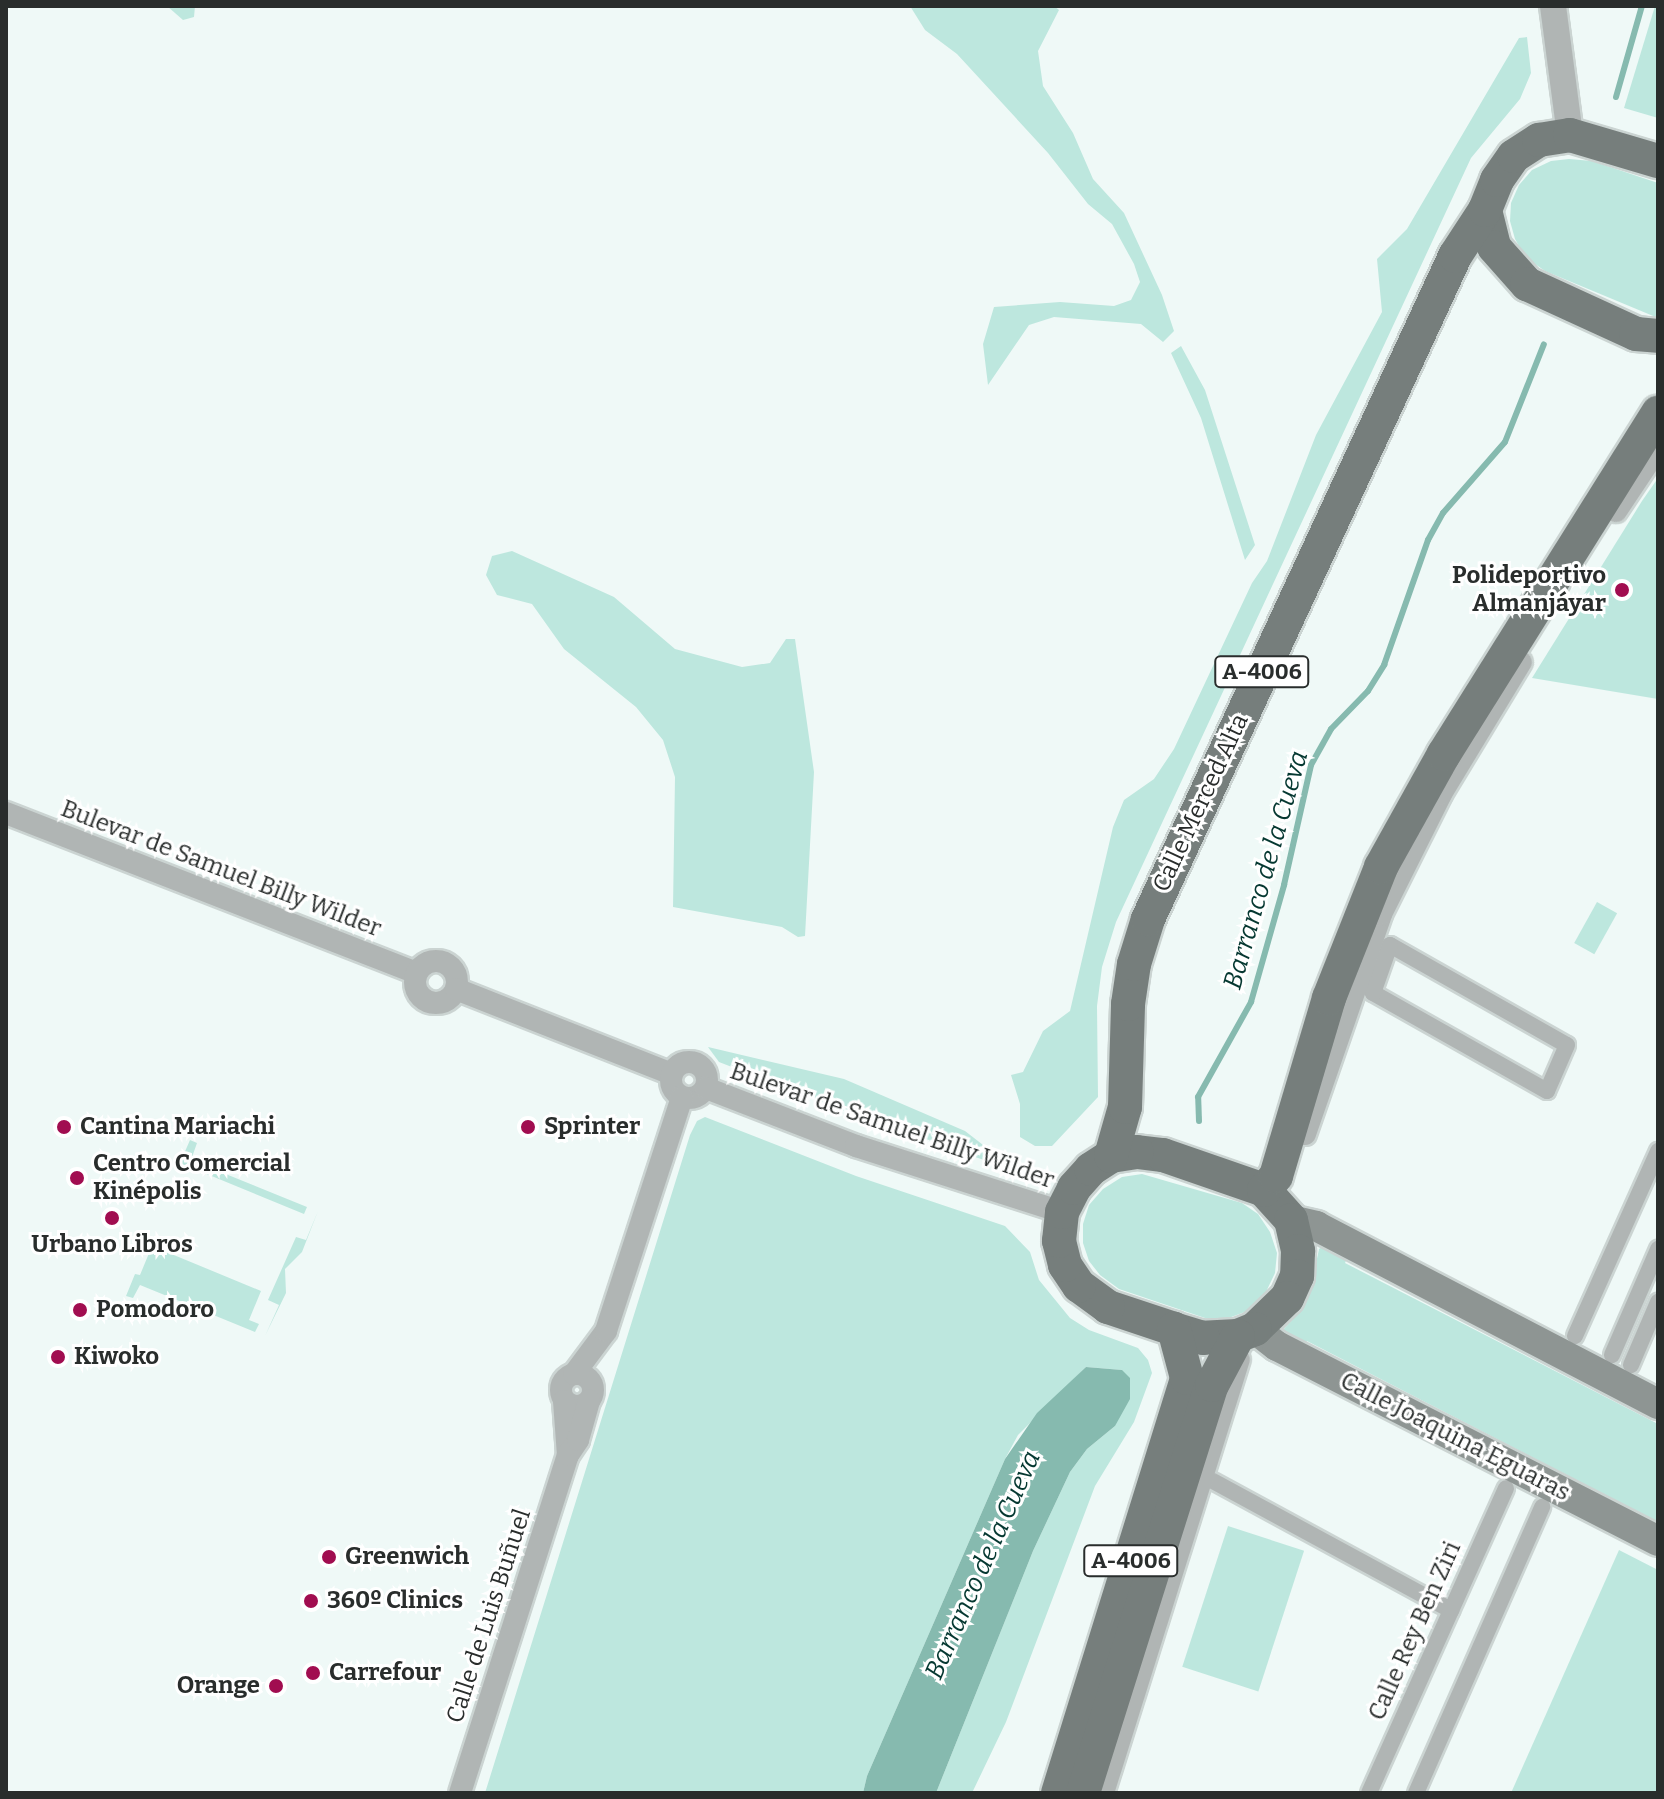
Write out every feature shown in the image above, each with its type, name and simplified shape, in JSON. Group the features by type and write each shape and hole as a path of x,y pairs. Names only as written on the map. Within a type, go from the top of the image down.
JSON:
{"main road":[{"path":"1570,135 1658,161"},
{"name":"A-4006","path":"1485,210 1497,180 1514,156 1539,140 1570,135"},
{"path":"1485,210 1494,247 1527,284 1636,334 1658,336"},
{"name":"Calle Merced Alta","path":"1111,1156 1125,1107 1128,1004 1134,964 1148,919 1442,282 1485,210"},
{"path":"1277,1204 1276,1176 1329,998 1381,867 1452,741 1658,413"},
{"path":"1241,1337 1203,1338 1174,1329 1108,1307 1079,1286 1065,1265 1059,1241 1062,1212 1074,1188 1091,1169 1111,1156 1137,1152 1163,1155 1277,1204 1658,1404"},
{"name":"A-4006","path":"1083,1793 1207,1400 1241,1337 1287,1298 1297,1276 1298,1251 1277,1204"},
{"name":"A-4006","path":"1058,1793 1187,1378 1174,1329"},
{"name":"Calle Joaquina Eguaras","path":"1241,1337 1277,1346 1658,1541"}],"street":[{"path":"1553,6 1570,135"},
{"path":"1277,1204 1291,1179 1381,914 1441,794 1600,534 1658,448"},
{"name":"Bulevar de Samuel Billy Wilder","path":"6,813 416,973 426,963 447,963 456,975 456,989 672,1074"},
{"path":"1390,945 1567,1045 1547,1091 1373,993 1390,945"},
{"path":"696,1063 705,1071 706,1088 694,1098 682,1097 671,1086 672,1074 679,1065 696,1063"},
{"name":"Bulevar de Samuel Billy Wilder","path":"706,1088 856,1146 1062,1212"},
{"name":"Calle de Luis Buñuel","path":"460,1793 568,1455 578,1440 585,1387 607,1346 606,1331 682,1097"},
{"path":"1575,1336 1658,1151"},
{"path":"1612,1355 1658,1249"},
{"path":"1631,1365 1658,1302"},
{"path":"1103,1793 1240,1361 1241,1337"},
{"name":"Calle de Luis Buñuel","path":"568,1455 564,1401 560,1392 562,1382 585,1387"},
{"path":"1213,1481 1451,1610"},
{"name":"Calle Rey Ben Ziri","path":"1369,1793 1506,1488"},
{"path":"1416,1793 1542,1507"}],"shaded area":[{"path":"167,6 195,6 194,17 183,20"},
{"path":"910,6 1054,6 1059,10 1038,51 1043,86 1073,133 1093,179 1124,213 1162,295 1174,331 1163,342 1141,324 1054,317 1029,325 988,385 983,344 994,307 1060,302 1114,306 1131,300 1140,282 1134,264 1112,224 1088,204 1048,153 957,54 925,30"},
{"path":"1655,6 1658,6 1658,118 1624,108"},
{"path":"1527,37 1531,73 1520,99 1471,158 1116,922 1102,967 1097,1006 1098,1097 1052,1146 1035,1146 1020,1137 1020,1104 1011,1075 1023,1072 1043,1031 1070,1011 1113,827 1124,800 1154,779 1174,749 1252,583 1267,561 1316,435 1382,312 1377,259 1407,229 1519,38"},
{"path":"1551,161 1592,161 1658,183 1658,318 1545,271 1525,257 1510,221 1511,203 1519,185 1532,170"},
{"path":"1181,346 1205,390 1255,545 1245,560 1201,418 1171,353"},
{"name":"Polideportivo Almanjáyar","path":"1658,478 1658,699 1532,678 1642,501"},
{"path":"512,551 614,597 675,649 742,667 770,663 786,639 795,639 814,772 805,936 798,937 782,927 673,907 675,777 663,740 636,707 564,649 532,604 497,595 486,575 492,556"},
{"path":"1597,902 1617,913 1594,954 1574,943"},
{"path":"708,1047 844,1079 965,1131 996,1155 990,1162 880,1125 719,1062"},
{"path":"705,1117 856,1176 1005,1226 1030,1252 1039,1280 1070,1318 1089,1330 1138,1348 1148,1360 1152,1373 1134,1422 1095,1486 1006,1722 972,1793 936,1793 1033,1551 1070,1472 1087,1449 1115,1426 1122,1370 1086,1367 1018,1435 867,1776 863,1793 485,1793 690,1135 697,1121"},
{"path":"190,1140 197,1143 191,1160 307,1207 304,1214 180,1163"},
{"path":"1142,1174 1242,1203 1258,1214 1270,1232 1277,1253 1275,1273 1265,1294 1253,1309 1223,1320 1205,1318 1119,1289 1100,1275 1089,1261 1083,1243 1083,1224 1089,1205 1103,1189 1122,1177"},
{"path":"318,1211 302,1252 285,1269 286,1293 265,1336 279,1305 268,1300 296,1237 306,1240"},
{"path":"1325,1245 1349,1254 1345,1263 1658,1424 1658,1522 1307,1341 1303,1348 1278,1335 1296,1316 1310,1292 1319,1249"},
{"path":"152,1246 261,1291 249,1320 259,1324 255,1332 140,1285 133,1298 126,1296 135,1274 140,1275"},
{"path":"1228,1526 1304,1551 1258,1691 1182,1667"},
{"path":"1619,1550 1658,1570 1658,1793 1511,1793"}],"water":[{"path":"1086,1367 1122,1370 1130,1378 1130,1399 1115,1426 1087,1449 1070,1472 1033,1551 936,1793 863,1793 867,1776 1005,1459 1037,1413"}],"waterway":[{"name":"Barranco de la Cueva","path":"1616,97 1642,6"},
{"name":"Barranco de la Cueva","path":"1199,1121 1198,1097 1251,1002 1284,885 1311,765 1331,729 1368,691 1384,665 1428,540 1443,513 1505,442 1544,344"}],"place":[{"name":"Polideportivo Almanjáyar","path":"1622,590"},
{"name":"Cantina Mariachi","path":"64,1127"},
{"name":"Sprinter","path":"528,1127"},
{"name":"Centro Comercial Kinépolis","path":"77,1178"},
{"name":"Urbano Libros","path":"112,1218"},
{"name":"Pomodoro","path":"80,1310"},
{"name":"Kiwoko","path":"58,1357"},
{"name":"Greenwich","path":"329,1557"},
{"name":"360º Clinics","path":"311,1601"},
{"name":"Carrefour","path":"313,1673"},
{"name":"Orange","path":"276,1686"}]}
